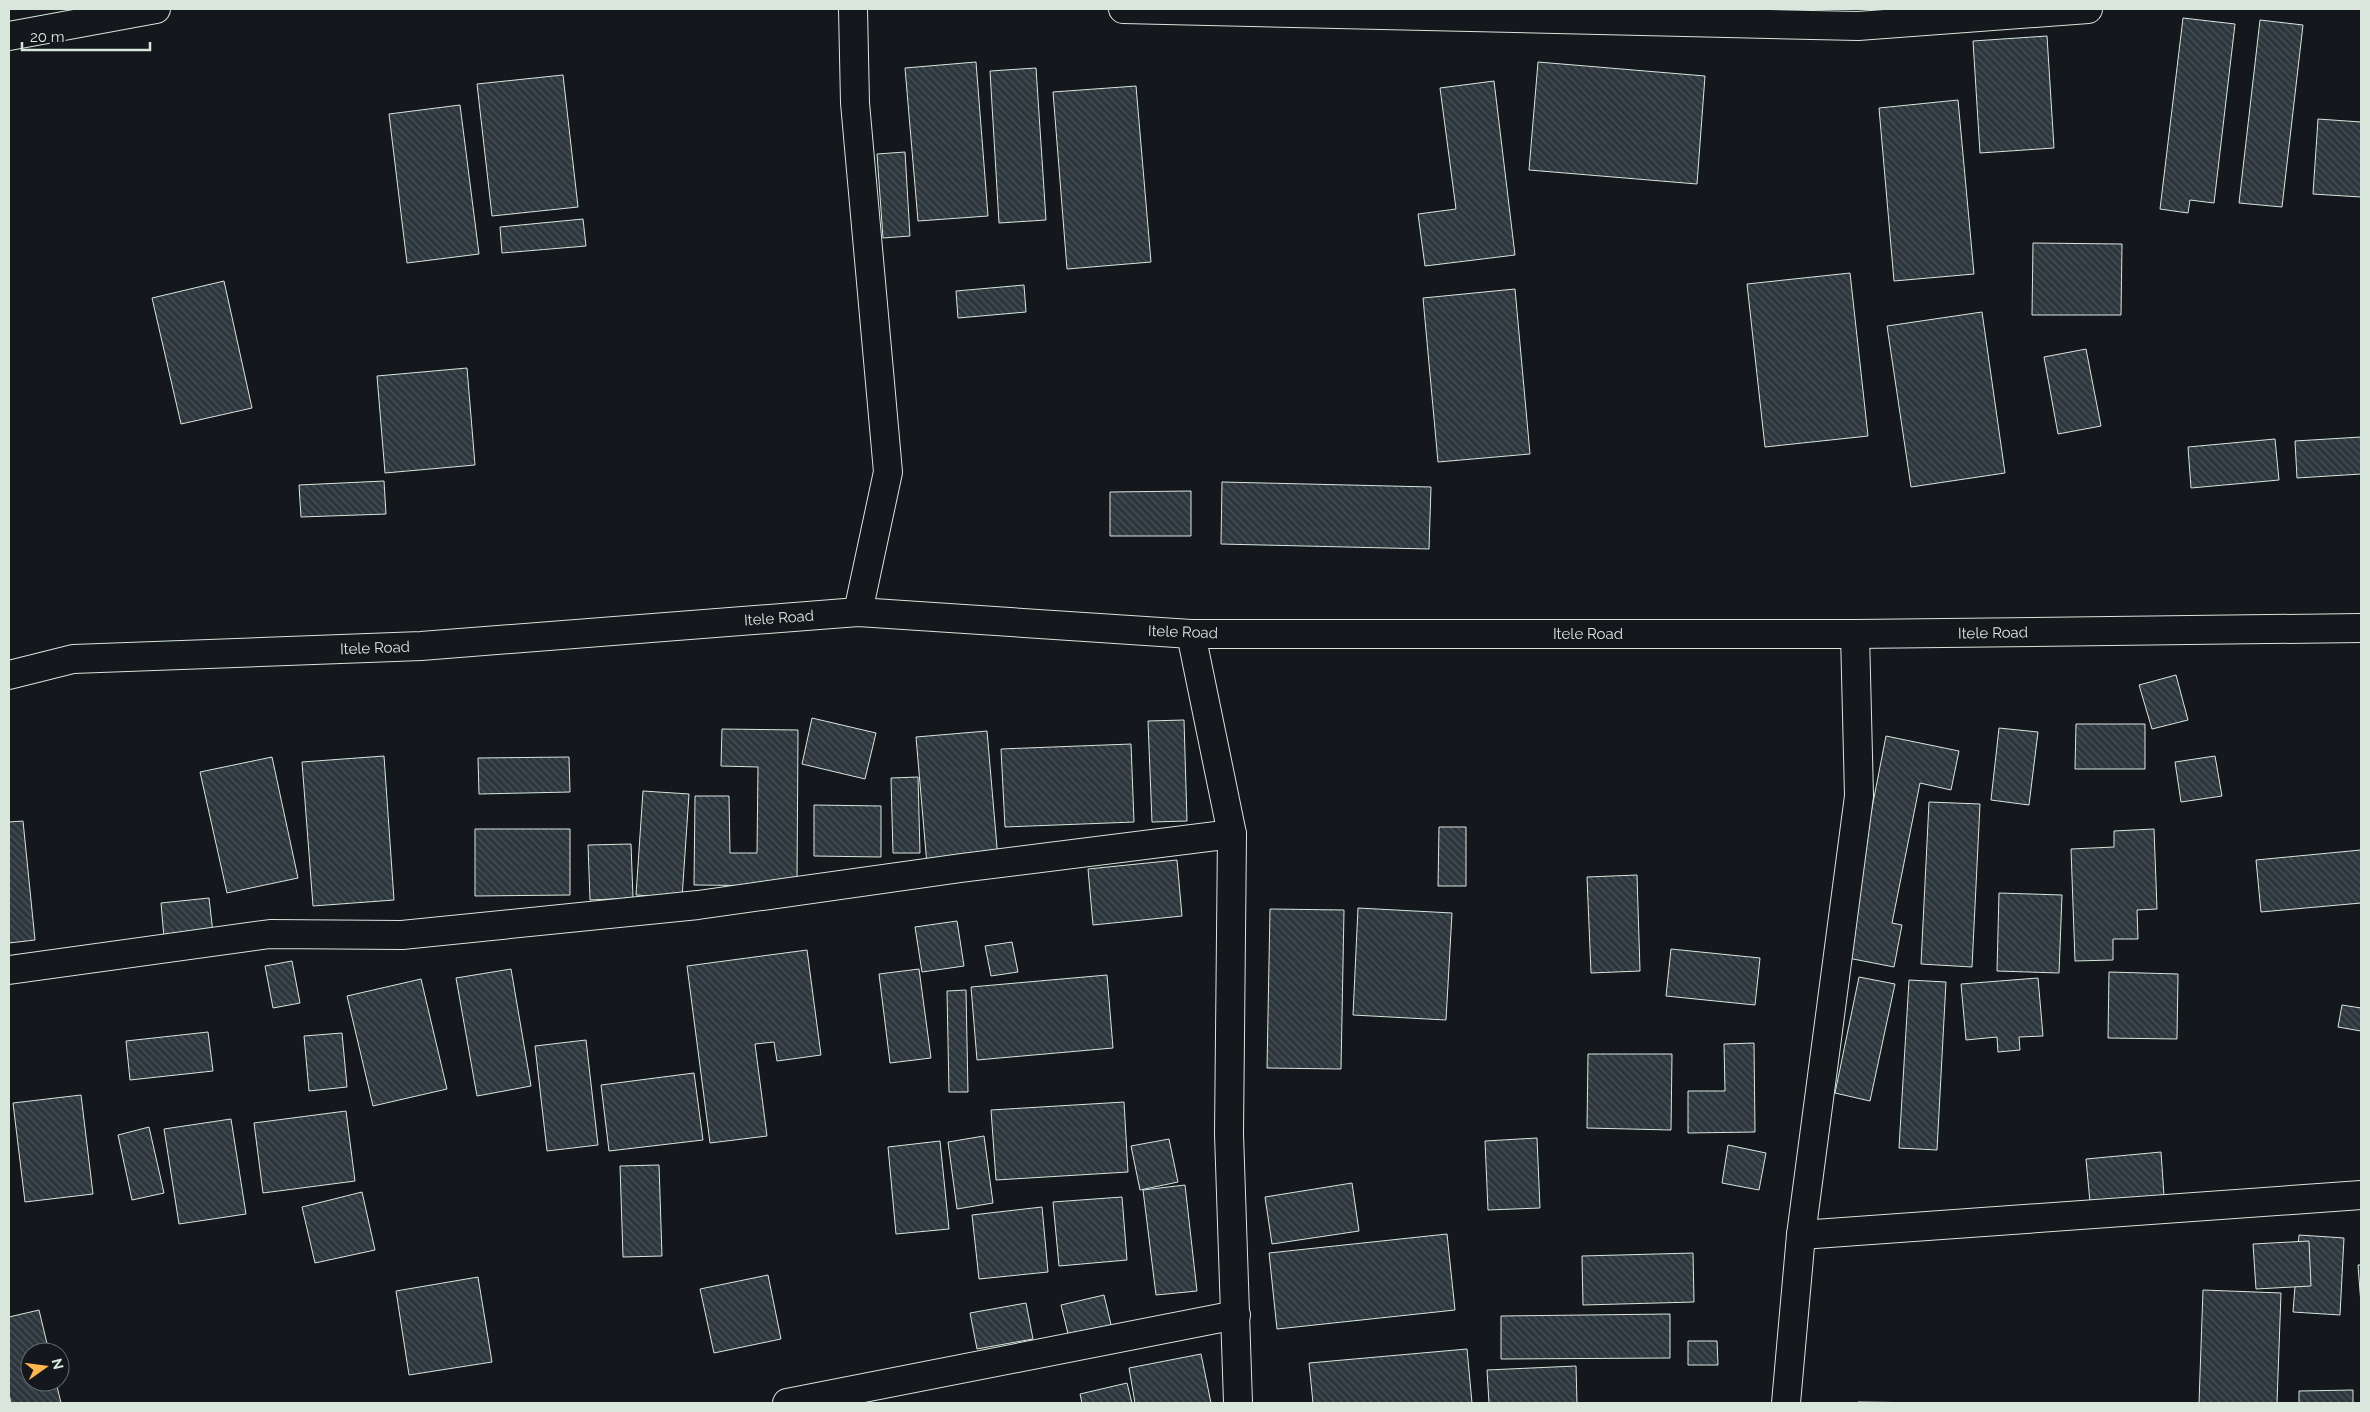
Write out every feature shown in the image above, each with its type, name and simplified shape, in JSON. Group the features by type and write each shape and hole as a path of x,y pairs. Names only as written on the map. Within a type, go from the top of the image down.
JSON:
{"street":[{"path":"9,36 156,9"},
{"path":"853,9 855,103 888,472 858,612"},
{"path":"1123,9 1858,26 2088,9"},
{"name":"Itele Road","path":"9,676 73,659 421,646 858,612 1191,634 1855,634 2361,628"},
{"path":"1191,634 1232,834 1229,1134 1238,1403"},
{"path":"1786,1403 1801,1235 1859,796 1855,634"},
{"path":"9,970 270,934 402,935 698,905 961,868 1232,834"},
{"path":"1801,1235 2361,1195"},
{"path":"787,1403 1236,1315"}],"building":[{"path":"2183,18 2235,24 2214,203 2190,200 2188,213 2160,209"},
{"path":"2260,20 2303,25 2282,207 2239,203"},
{"path":"2047,36 2054,148 1980,153 1973,41"},
{"path":"976,62 988,216 918,221 905,68"},
{"path":"1538,62 1705,76 1697,184 1529,170"},
{"path":"1036,68 1046,220 999,223 990,71"},
{"path":"563,75 578,207 492,216 477,84"},
{"path":"1494,81 1515,255 1425,266 1418,214 1456,209 1440,88"},
{"path":"1136,86 1151,262 1067,269 1053,92"},
{"path":"1958,100 1974,274 1894,281 1879,108"},
{"path":"460,105 479,254 407,263 389,114"},
{"path":"2318,119 2361,122 2361,197 2313,194"},
{"path":"905,152 910,236 883,238 877,154"},
{"path":"583,219 586,246 502,253 500,227"},
{"path":"2033,243 2122,244 2121,315 2032,315"},
{"path":"1850,273 1868,436 1765,447 1747,284"},
{"path":"224,281 252,408 181,424 152,298"},
{"path":"1024,285 1026,312 958,318 956,291"},
{"path":"1515,289 1530,454 1438,462 1423,298"},
{"path":"1982,312 2005,473 1911,487 1887,326"},
{"path":"2086,349 2101,426 2058,434 2044,357"},
{"path":"467,368 475,465 385,473 377,376"},
{"path":"2361,437 2361,474 2297,478 2295,441"},
{"path":"2275,439 2279,480 2191,488 2188,447"},
{"path":"384,481 386,514 301,517 299,485"},
{"path":"1222,482 1431,487 1429,549 1221,544"},
{"path":"1191,491 1191,536 1110,536 1110,492"},
{"path":"2176,675 2188,720 2152,729 2139,685"},
{"path":"812,718 876,733 865,779 802,764"},
{"path":"1184,720 1187,821 1152,822 1148,721"},
{"path":"2076,724 2145,724 2145,769 2075,769"},
{"path":"1999,728 2038,732 2029,805 1991,800"},
{"path":"722,729 798,730 797,886 694,885 695,796 729,796 730,853 757,853 758,767 721,766"},
{"path":"987,731 998,859 927,865 916,737"},
{"path":"1886,736 1959,751 1951,790 1920,783 1892,923 1902,925 1894,967 1843,957"},
{"path":"1131,744 1134,822 1005,827 1001,749"},
{"path":"384,756 394,900 313,906 302,762"},
{"path":"2215,756 2222,796 2181,802 2175,762"},
{"path":"272,757 298,878 227,893 200,772"},
{"path":"569,757 570,792 479,794 478,758"},
{"path":"918,777 920,853 893,853 891,778"},
{"path":"643,791 689,794 682,898 636,895"},
{"path":"1929,802 1980,804 1972,967 1921,964"},
{"path":"814,805 881,806 881,857 814,856"},
{"path":"23,821 35,940 9,943 9,822"},
{"path":"1439,827 1466,827 1466,886 1438,886"},
{"path":"475,829 570,829 570,895 475,896"},
{"path":"2154,829 2157,909 2137,910 2138,939 2113,939 2113,960 2075,961 2071,849 2114,847 2114,831"},
{"path":"631,844 633,898 590,900 588,845"},
{"path":"2361,850 2361,903 2261,912 2256,860"},
{"path":"1177,860 1182,916 1093,925 1088,869"},
{"path":"1637,875 1640,971 1591,973 1587,877"},
{"path":"1999,893 2062,895 2059,973 1997,971"},
{"path":"209,898 213,933 164,938 161,903"},
{"path":"1358,908 1452,913 1446,1020 1353,1015"},
{"path":"1270,909 1344,910 1341,1069 1267,1068"},
{"path":"957,921 964,966 922,972 915,927"},
{"path":"1012,942 1018,972 991,976 985,946"},
{"path":"1671,949 1760,958 1755,1005 1666,996"},
{"path":"807,950 821,1055 777,1061 774,1042 755,1044 767,1136 710,1143 687,966"},
{"path":"292,961 300,1003 273,1008 265,966"},
{"path":"511,969 531,1086 477,1096 456,978"},
{"path":"919,969 931,1058 890,1063 879,974"},
{"path":"2109,972 2178,974 2177,1039 2108,1038"},
{"path":"1107,975 1113,1048 977,1060 971,987"},
{"path":"1859,977 1895,984 1870,1101 1835,1093"},
{"path":"2038,978 2043,1036 2019,1037 2020,1050 1998,1052 1997,1037 1966,1040 1961,984"},
{"path":"421,979 447,1089 373,1106 347,996"},
{"path":"1909,980 1946,982 1937,1150 1899,1148"},
{"path":"966,990 968,1092 949,1092 947,991"},
{"path":"2342,1005 2361,1008 2361,1031 2338,1027"},
{"path":"208,1032 213,1071 130,1080 126,1041"},
{"path":"342,1033 347,1087 309,1091 304,1036"},
{"path":"586,1040 598,1145 547,1151 535,1046"},
{"path":"1754,1043 1755,1132 1688,1133 1688,1091 1725,1091 1724,1044"},
{"path":"1588,1054 1672,1054 1671,1130 1587,1128"},
{"path":"694,1073 703,1140 609,1151 601,1085"},
{"path":"81,1095 93,1194 25,1202 13,1103"},
{"path":"1124,1102 1128,1172 996,1180 991,1110"},
{"path":"346,1111 355,1181 263,1193 254,1123"},
{"path":"231,1119 246,1214 179,1224 164,1129"},
{"path":"149,1127 164,1193 132,1200 118,1135"},
{"path":"984,1136 993,1203 957,1209 948,1142"},
{"path":"1537,1138 1540,1208 1488,1210 1485,1141"},
{"path":"1169,1139 1178,1182 1140,1190 1131,1146"},
{"path":"940,1141 949,1229 896,1234 888,1147"},
{"path":"1728,1145 1766,1153 1759,1190 1722,1183"},
{"path":"2161,1152 2164,1196 2090,1202 2086,1159"},
{"path":"659,1165 662,1256 623,1257 620,1166"},
{"path":"1352,1183 1359,1231 1272,1244 1265,1197"},
{"path":"1185,1185 1197,1291 1156,1295 1143,1190"},
{"path":"362,1192 375,1250 315,1263 302,1207"},
{"path":"1122,1197 1127,1260 1059,1266 1053,1202"},
{"path":"1042,1207 1048,1272 979,1279 972,1215"},
{"path":"1447,1234 1455,1310 1277,1329 1269,1253"},
{"path":"2299,1235 2344,1238 2340,1315 2293,1312"},
{"path":"2309,1241 2311,1286 2256,1289 2253,1244"},
{"path":"1693,1253 1694,1302 1583,1305 1582,1256"},
{"path":"2358,1265 2361,1265 2361,1304"},
{"path":"768,1275 781,1339 714,1353 700,1289"},
{"path":"478,1277 492,1362 409,1375 396,1291"},
{"path":"2203,1290 2281,1293 2277,1403 2199,1403"},
{"path":"1104,1295 1112,1329 1069,1338 1061,1305"},
{"path":"1026,1303 1033,1339 977,1349 970,1313"},
{"path":"39,1310 47,1342 20,1342 20,1392 58,1392 61,1403 11,1403 9,1394 9,1317"},
{"path":"1670,1314 1670,1358 1501,1359 1501,1316"},
{"path":"1688,1341 1717,1341 1718,1365 1688,1365"},
{"path":"1467,1349 1472,1403 1313,1403 1309,1363"},
{"path":"1201,1354 1211,1403 1135,1403 1129,1368"},
{"path":"1576,1366 1577,1403 1489,1403 1487,1370"},
{"path":"1127,1383 1132,1403 1082,1403 1080,1394"},
{"path":"2353,1390 2353,1403 2299,1403 2299,1391"},
{"path":"1858,1402 1931,1403 1858,1403"}]}
